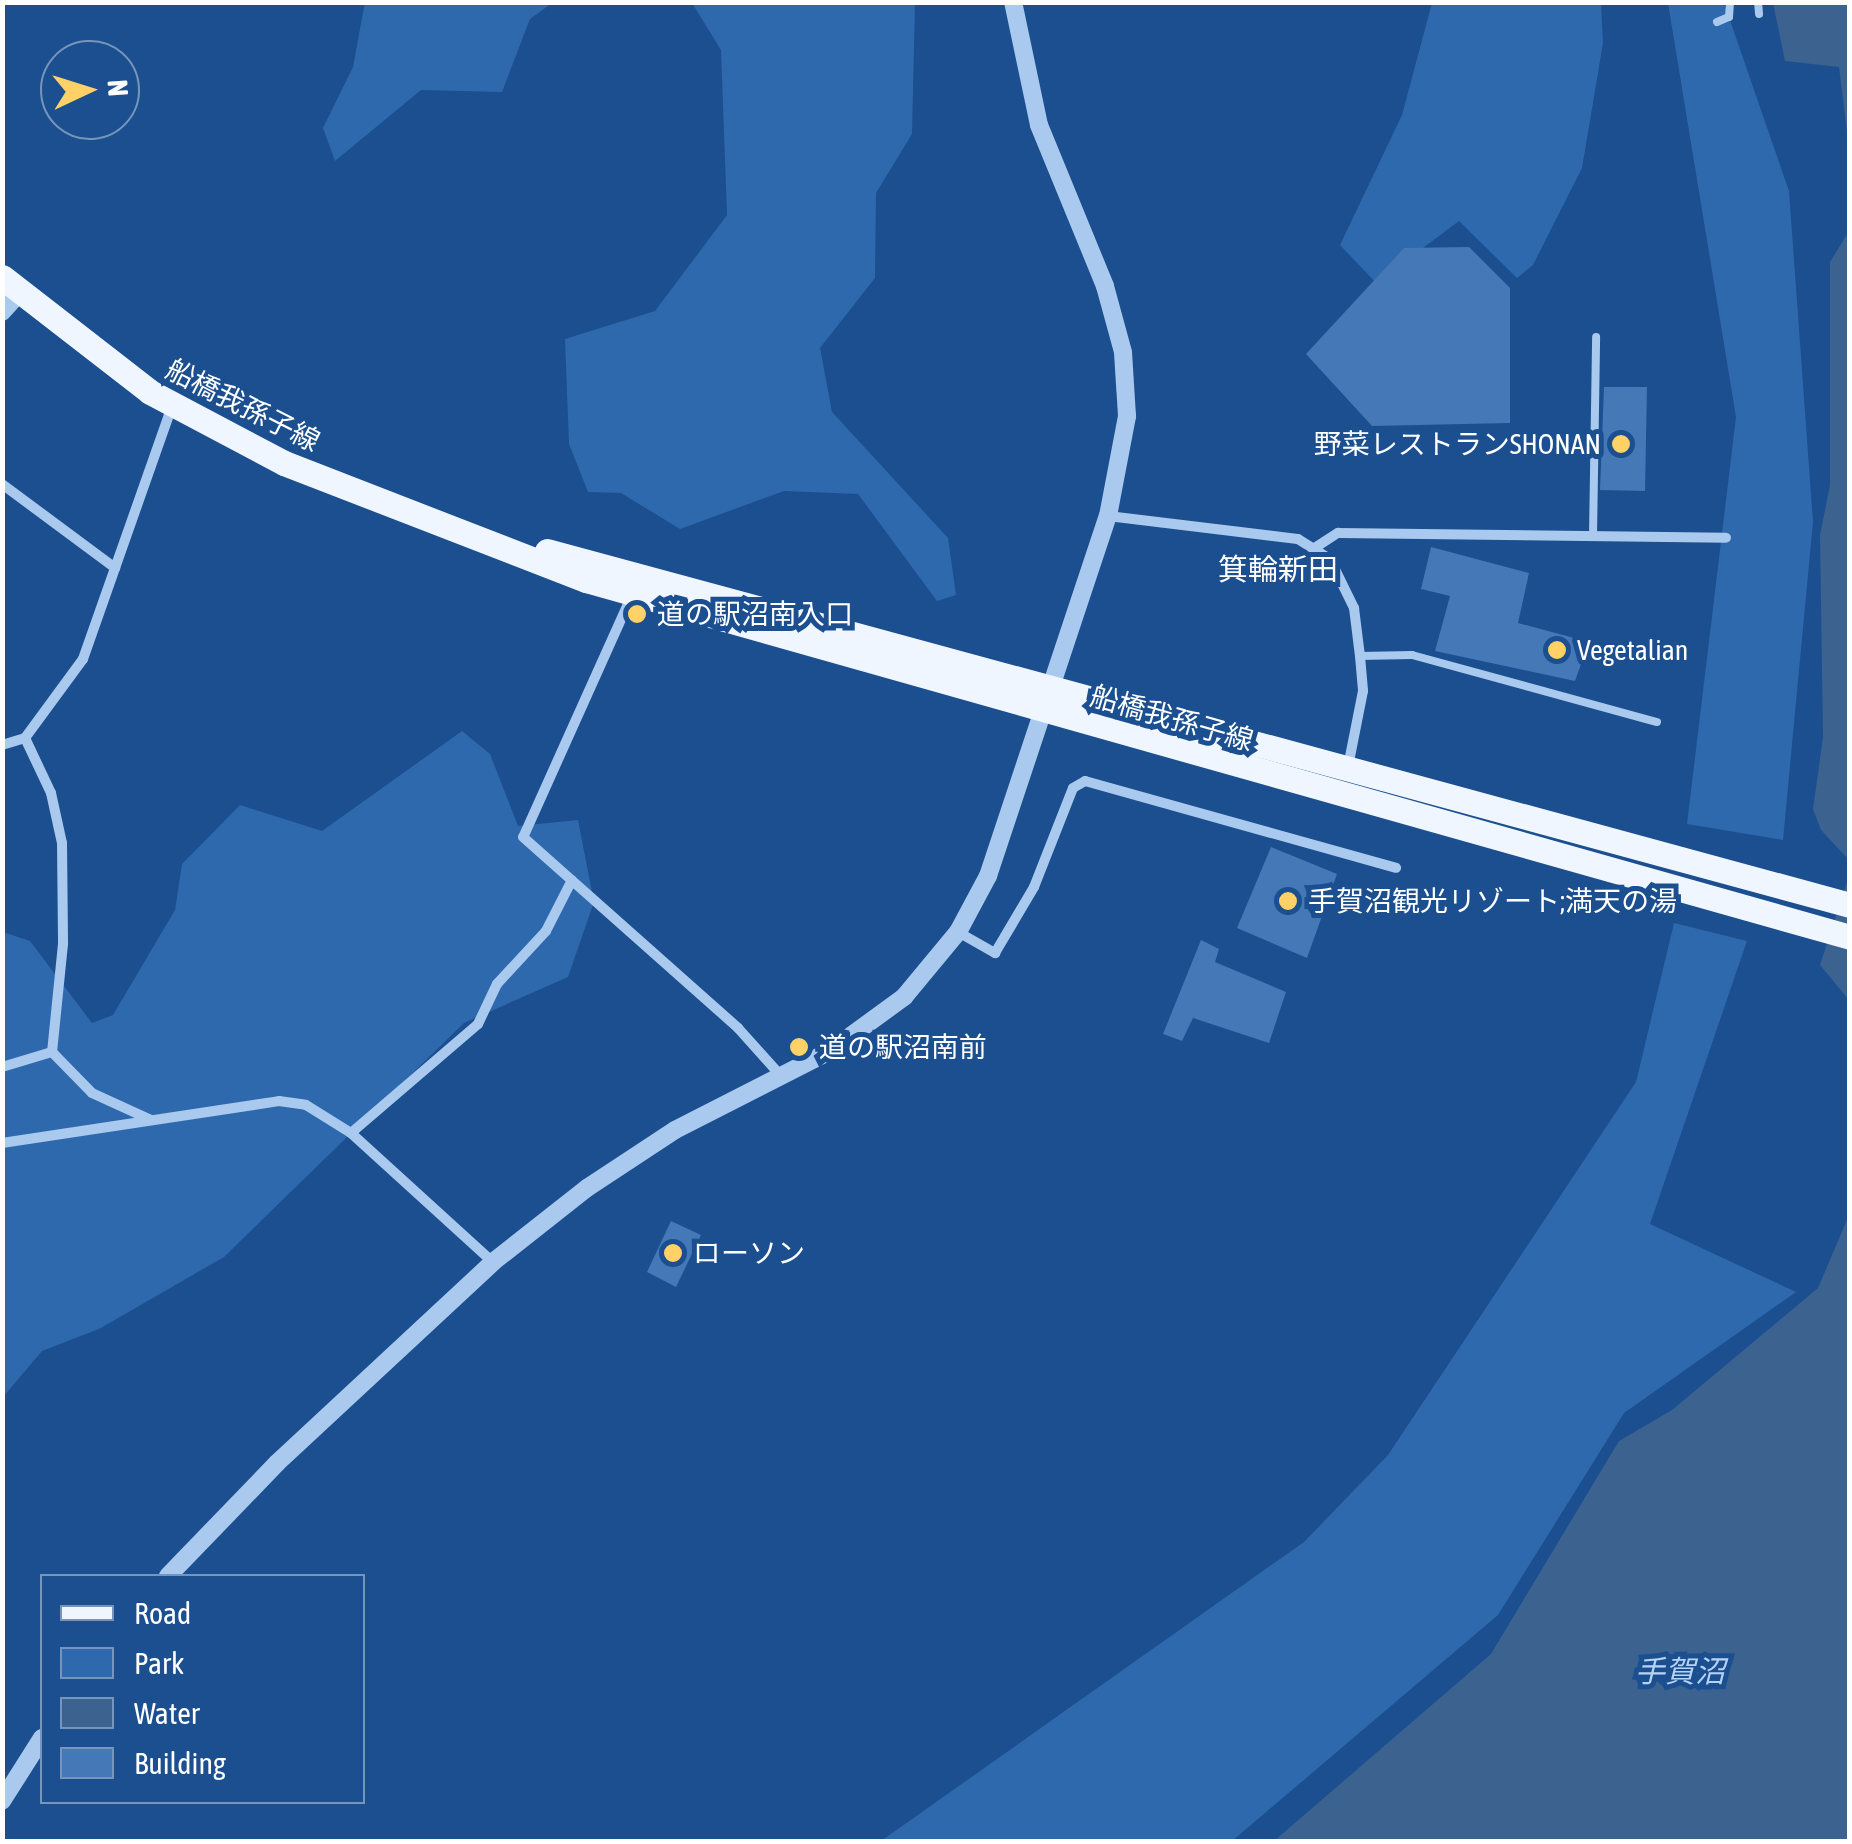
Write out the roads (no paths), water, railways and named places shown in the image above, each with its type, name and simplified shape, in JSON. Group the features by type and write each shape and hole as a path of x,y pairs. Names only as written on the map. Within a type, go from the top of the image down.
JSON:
{"main road":[{"name":"船橋我孫子線","path":"8,294 172,404 330,484 632,594 1423,820 1850,937"},
{"name":"船橋我孫子線","path":"484,537 1054,686 1850,905"}],"street":[{"path":"170,1574 277,1464 493,1262 586,1188 675,1130 782,1077 878,1018 958,932 988,876 1054,686 1108,516 1127,416 1123,352 1105,286 1040,125 1013,2"},
{"path":"2,745 25,738 83,659 172,404"},
{"path":"2,484 115,568"},
{"path":"1108,516 1261,532 1313,548 1342,575 1360,656 1363,690 1348,767"},
{"path":"1313,548 1338,533 1726,538"},
{"path":"632,594 523,837 738,1028 782,1077"},
{"path":"25,738 51,792 62,843 63,944 52,1052"},
{"path":"958,932 995,953 1034,887 1073,788 1085,781 1396,868"},
{"path":"351,1133 478,1024 498,984 546,931 572,880"},
{"path":"2,1067 52,1052"},
{"path":"52,1052 92,1093 153,1120"},
{"path":"2,1144 279,1101 306,1105 351,1133 493,1262"},
{"path":"2,1801 40,1741"}],"lane":[{"path":"1717,22 1730,16 1730,2"},
{"path":"1758,2 1759,14"},
{"path":"1593,536 1596,337"},
{"path":"1360,656 1412,655 1657,722"}],"water":[{"path":"1773,3 1849,3 1849,149 1839,67 1785,61"},
{"path":"1849,231 1849,860 1821,830 1813,809 1823,737 1820,535 1830,485 1830,262"},
{"path":"1849,876 1849,1000 1820,965"},
{"name":"手賀沼","path":"1849,1215 1849,1841 1274,1841 1491,1654 1619,1441 1672,1410 1818,1288"}],"place":[{"name":"野菜レストランSHONAN","path":"1621,444"},
{"name":"道の駅沼南入口","path":"637,614"},
{"name":"Vegetalian","path":"1557,650"},
{"name":"手賀沼観光リゾート;満天の湯","path":"1288,901"},
{"name":"道の駅沼南前","path":"799,1047"},
{"name":"ローソン","path":"673,1253"}],"district":[{"name":"箕輪新田","path":"1278,569"}]}
